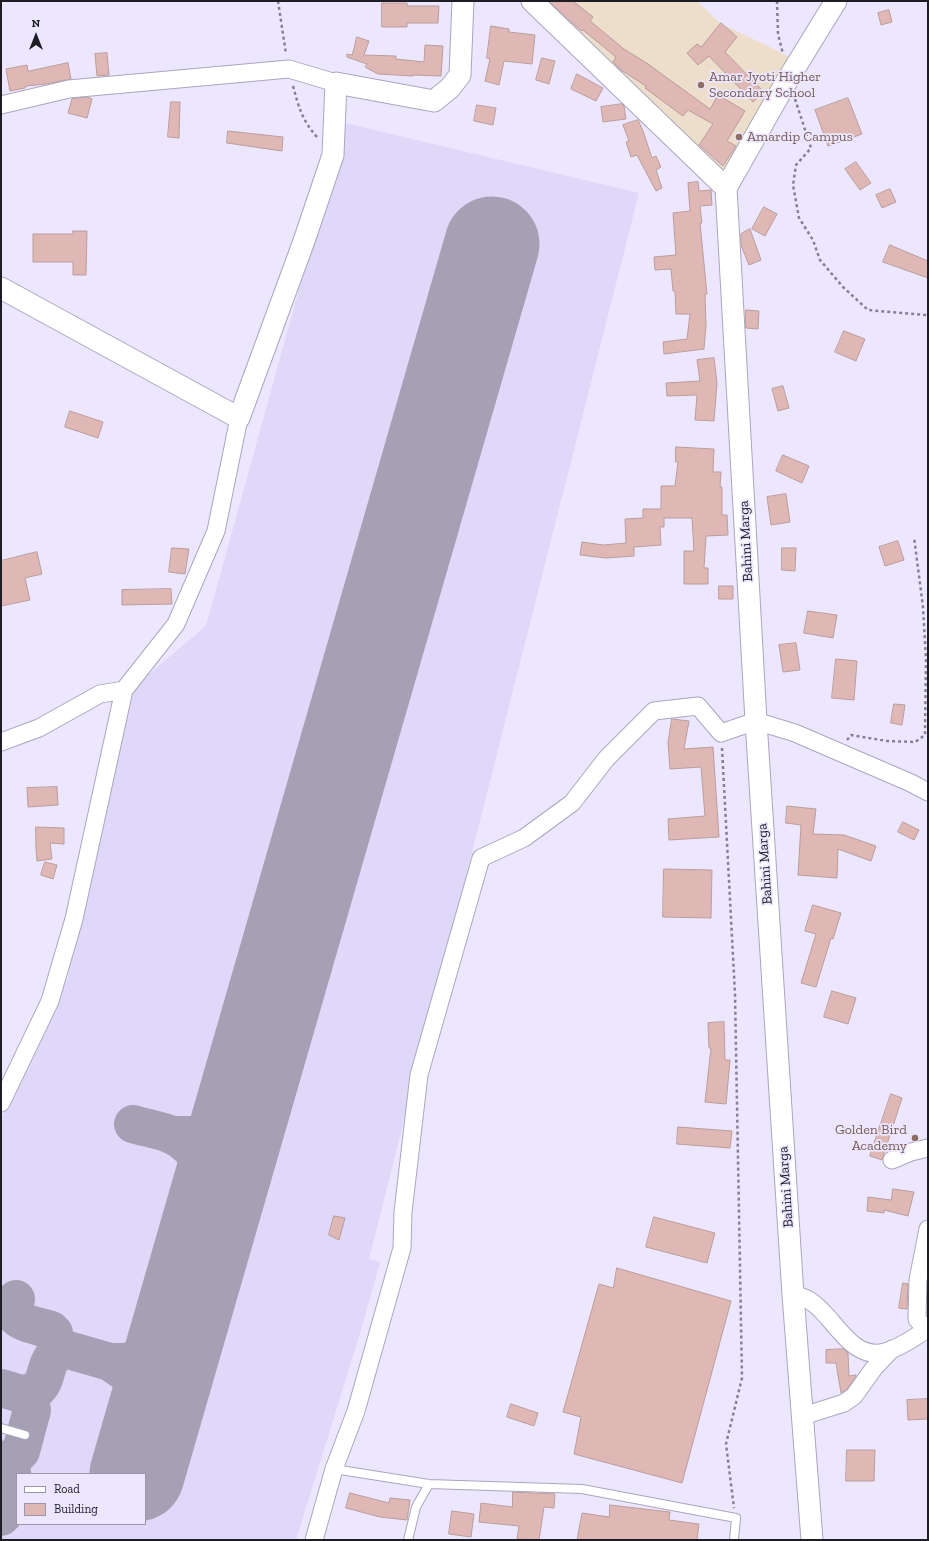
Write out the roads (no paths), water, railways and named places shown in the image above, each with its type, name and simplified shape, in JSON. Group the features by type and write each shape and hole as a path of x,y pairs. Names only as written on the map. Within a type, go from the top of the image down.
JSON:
{"street":[{"path":"1,105 69,89 289,69 336,83 434,101 450,88 460,75 463,1"},
{"path":"532,1 726,188 788,79 836,1"},
{"path":"1,1103 50,1001 74,919 124,690 176,624 216,531 239,418 304,241 333,155 336,83"},
{"name":"Bahini Marga","path":"726,188 756,721 793,1294 812,1540"},
{"path":"1,288 239,418"},
{"path":"1,742 39,728 100,694 124,690"},
{"path":"314,1540 334,1469 356,1411 402,1248 403,1212 418,1075 481,858 524,838 572,802 606,759 654,712 698,706 721,733 756,721 795,733 836,752 911,783 928,792"},
{"path":"892,1160 911,1152 928,1148"},
{"path":"793,1294 814,1303 854,1345 866,1351 878,1353 892,1349 927,1330 917,1319 917,1311 918,1280 928,1229"},
{"path":"803,1416 844,1403 854,1396 874,1368 892,1349"}],"lane":[{"path":"1,1428 25,1435"},
{"path":"334,1469 429,1484 582,1489 736,1518 734,1540"},
{"path":"408,1540 416,1507 429,1484"}],"place":[{"name":"Amar Jyoti Higher Secondary School","path":"701,85"},
{"name":"Amardip Campus","path":"739,137"},
{"name":"Golden Bird Academy","path":"915,1138"}]}
